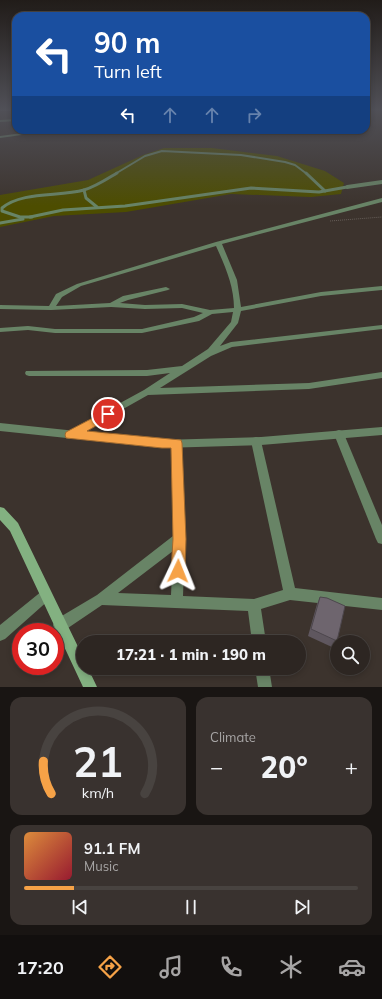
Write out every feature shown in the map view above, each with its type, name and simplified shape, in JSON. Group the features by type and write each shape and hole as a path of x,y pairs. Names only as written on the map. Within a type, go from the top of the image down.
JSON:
{"main road":[{"path":"0,512 14,527 59,623"},
{"path":"64,633 90,687"}],"street":[{"path":"347,187 382,182"},
{"path":"51,308 59,296 79,285 218,243 382,200"},
{"path":"208,354 236,321 238,299 230,268 218,243"},
{"path":"0,307 51,308 110,305 145,307 182,306 210,312 236,310 268,303 314,296 382,288"},
{"path":"110,305 126,298 166,289"},
{"path":"0,330 28,328 55,330 142,331 196,318 210,312"},
{"path":"70,435 147,392 208,354 231,345 382,327"},
{"path":"29,373 147,373 187,368"},
{"path":"147,392 309,386 382,375"},
{"path":"0,427 70,435 90,435 162,444 256,441 382,430"},
{"path":"339,434 382,539"},
{"path":"256,441 290,594"},
{"path":"177,443 180,539 177,602"},
{"path":"63,623 101,599 180,539"},
{"path":"101,599 254,605 290,594 382,604"},
{"path":"0,634 46,595"},
{"path":"254,605 258,635"},
{"path":"263,675 265,687"}],"lane":[{"path":"32,217 20,217 2,211 2,208 8,203 21,199 84,190 126,169 145,156 162,151 241,155 285,162 294,165 307,174 325,191"},
{"path":"0,223 63,210 125,206 251,188 325,191 347,187"},
{"path":"84,190 86,200 97,208"}],"path":[{"path":"326,221 382,217"}],"shaded area":[{"path":"164,148 212,148 277,156 325,171 344,183 341,194 311,197 231,194 126,212 54,216 0,227 0,195 88,180 143,155"}],"building":[{"path":"320,597 327,598 345,606 338,635 330,635 330,638 311,629"}],"route":[{"path":"108,414 70,435 90,435 162,444 177,443 180,539 178,571"}]}
